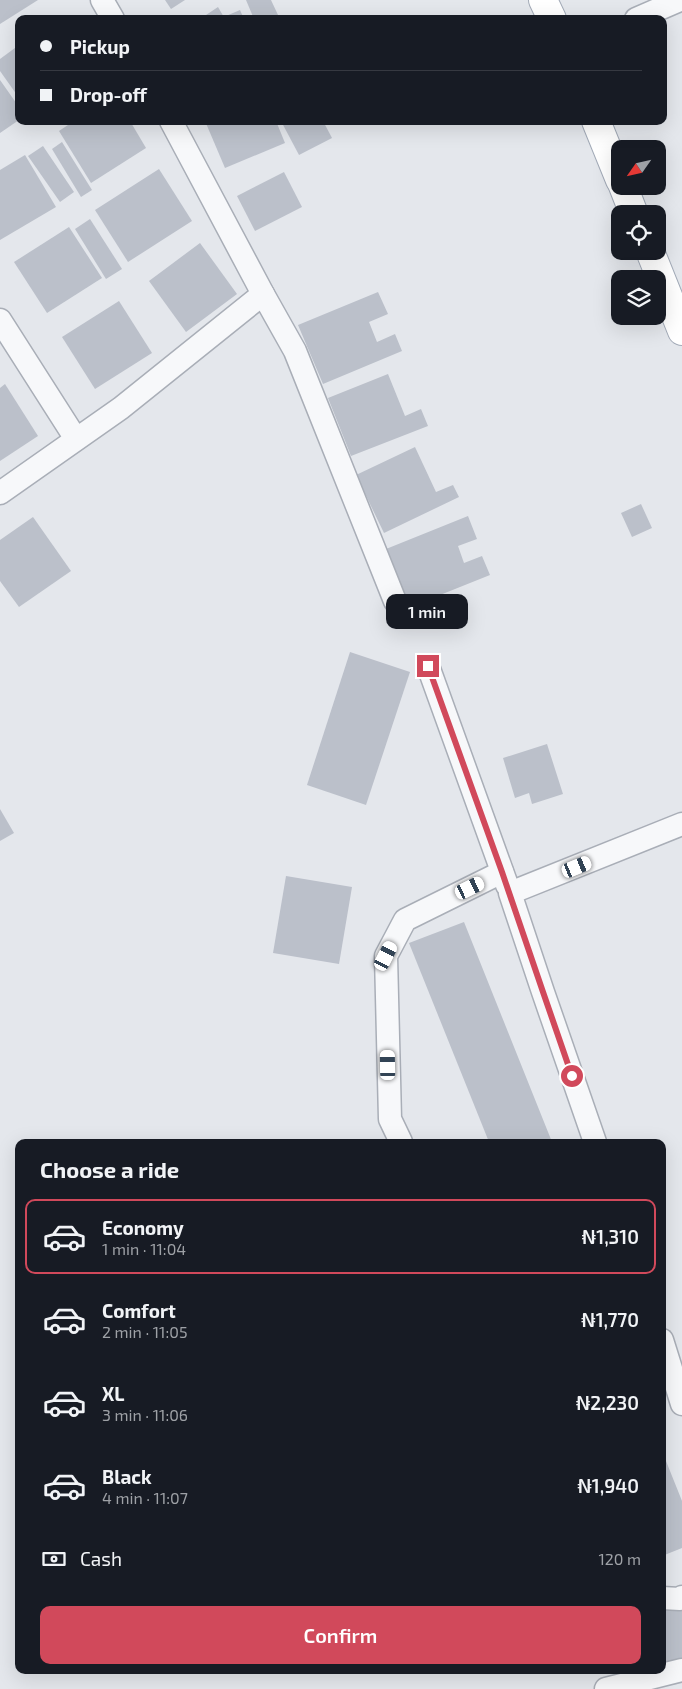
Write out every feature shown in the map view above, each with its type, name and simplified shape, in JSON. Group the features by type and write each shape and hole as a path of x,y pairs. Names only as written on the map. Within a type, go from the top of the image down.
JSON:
{"main road":[{"path":"543,0 550,15"},
{"path":"598,125 611,158"},
{"path":"654,260 682,331"}],"street":[{"path":"102,0 111,15"},
{"path":"645,15 680,0"},
{"path":"174,125 295,351 395,601"},
{"path":"0,493 121,408 263,294"},
{"path":"0,320 76,439"},
{"path":"428,666 510,893 595,1139"},
{"path":"510,893 682,824"},
{"path":"400,1139 390,1119 386,956 405,920 502,872"},
{"path":"666,1353 682,1404"},
{"path":"666,1598 680,1599 682,1597"},
{"path":"606,1689 682,1670"}],"building":[{"path":"0,0 38,0 0,24"},
{"path":"165,0 185,0 171,9"},
{"path":"246,0 271,0 278,15 252,15"},
{"path":"218,7 223,15 206,15"},
{"path":"240,10 242,15 228,15"},
{"path":"15,48 15,92 0,71 0,59"},
{"path":"0,80 15,101 15,123 0,133"},
{"path":"68,125 132,125 146,148 91,183 59,131"},
{"path":"207,125 278,125 285,143 225,168"},
{"path":"283,125 325,125 332,138 299,155"},
{"path":"62,142 92,190 81,197 52,149"},
{"path":"43,146 74,192 60,202 28,156"},
{"path":"25,155 56,207 0,240 0,170"},
{"path":"159,169 192,221 128,262 95,210"},
{"path":"284,172 302,207 255,231 237,196"},
{"path":"90,219 122,269 106,279 75,229"},
{"path":"69,227 102,278 47,313 14,262"},
{"path":"200,243 237,294 186,332 149,281"},
{"path":"378,292 388,314 369,322 377,342 395,334 402,351 323,384 298,325"},
{"path":"119,301 152,353 95,389 62,337"},
{"path":"388,374 405,416 421,409 428,426 351,456 328,398"},
{"path":"5,384 38,436 0,461 0,388"},
{"path":"415,447 436,492 453,485 459,497 384,533 356,475"},
{"path":"641,504 652,528 632,537 621,513"},
{"path":"468,516 477,539 458,546 464,563 482,556 490,575 410,607 386,549"},
{"path":"33,517 71,571 19,607 0,581 0,540"},
{"path":"350,652 410,672 366,805 307,785"},
{"path":"547,744 563,794 532,804 529,793 515,798 503,758"},
{"path":"0,809 14,833 0,841"},
{"path":"286,876 352,887 339,964 273,953"},
{"path":"464,922 551,1139 488,1139 409,943"},
{"path":"666,1461 682,1501 682,1548 666,1554"},
{"path":"682,1599 682,1664 666,1669 666,1604"}],"route":[{"path":"428,666 502,872 572,1076"}]}
